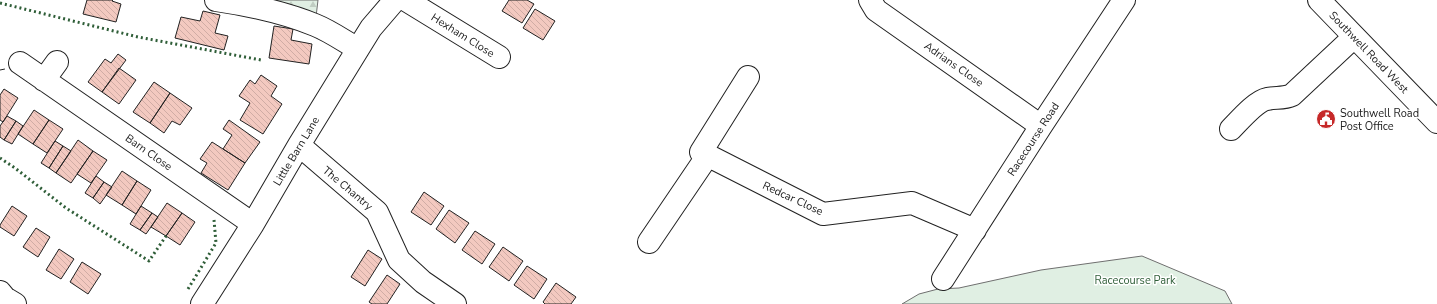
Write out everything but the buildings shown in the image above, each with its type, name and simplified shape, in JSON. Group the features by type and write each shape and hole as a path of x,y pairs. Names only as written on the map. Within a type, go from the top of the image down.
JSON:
{"street":[{"path":"216,0 251,5 290,16 316,26 358,49"},
{"name":"Little Barn Lane","path":"202,304 254,224 299,145 358,49 372,28 395,0"},
{"name":"Hexham Close","path":"406,0 499,57"},
{"name":"Adrians Close","path":"870,0 876,10 1041,126"},
{"name":"Racecourse Road","path":"943,279 1124,0"},
{"name":"Southwell Road West","path":"1318,0 1437,122"},
{"path":"1230,129 1259,103 1266,99 1279,99 1292,95 1354,37"},
{"path":"44,80 57,62"},
{"name":"Barn Close","path":"20,63 254,224"},
{"path":"649,242 708,155 701,152 748,77"},
{"name":"The Chantry","path":"299,145 376,212 400,260 423,282 455,304"},
{"name":"Redcar Close","path":"708,155 823,214 912,203 975,230"},
{"path":"0,292 5,298 15,304"}],"green space":[{"path":"253,0 318,0 316,17"},
{"name":"Racecourse Park","path":"1142,256 1225,291 1232,304 902,304 919,294 938,289 959,288 1041,270"}],"hedge":[{"path":"0,3 138,37 261,60"},
{"path":"0,158 66,208 149,261 166,236"},
{"path":"188,289 216,243 214,220"}],"fence":[{"path":"0,70 5,69"}],"place":[{"name":"Southwell Road Post Office","path":"1326,119"}]}
